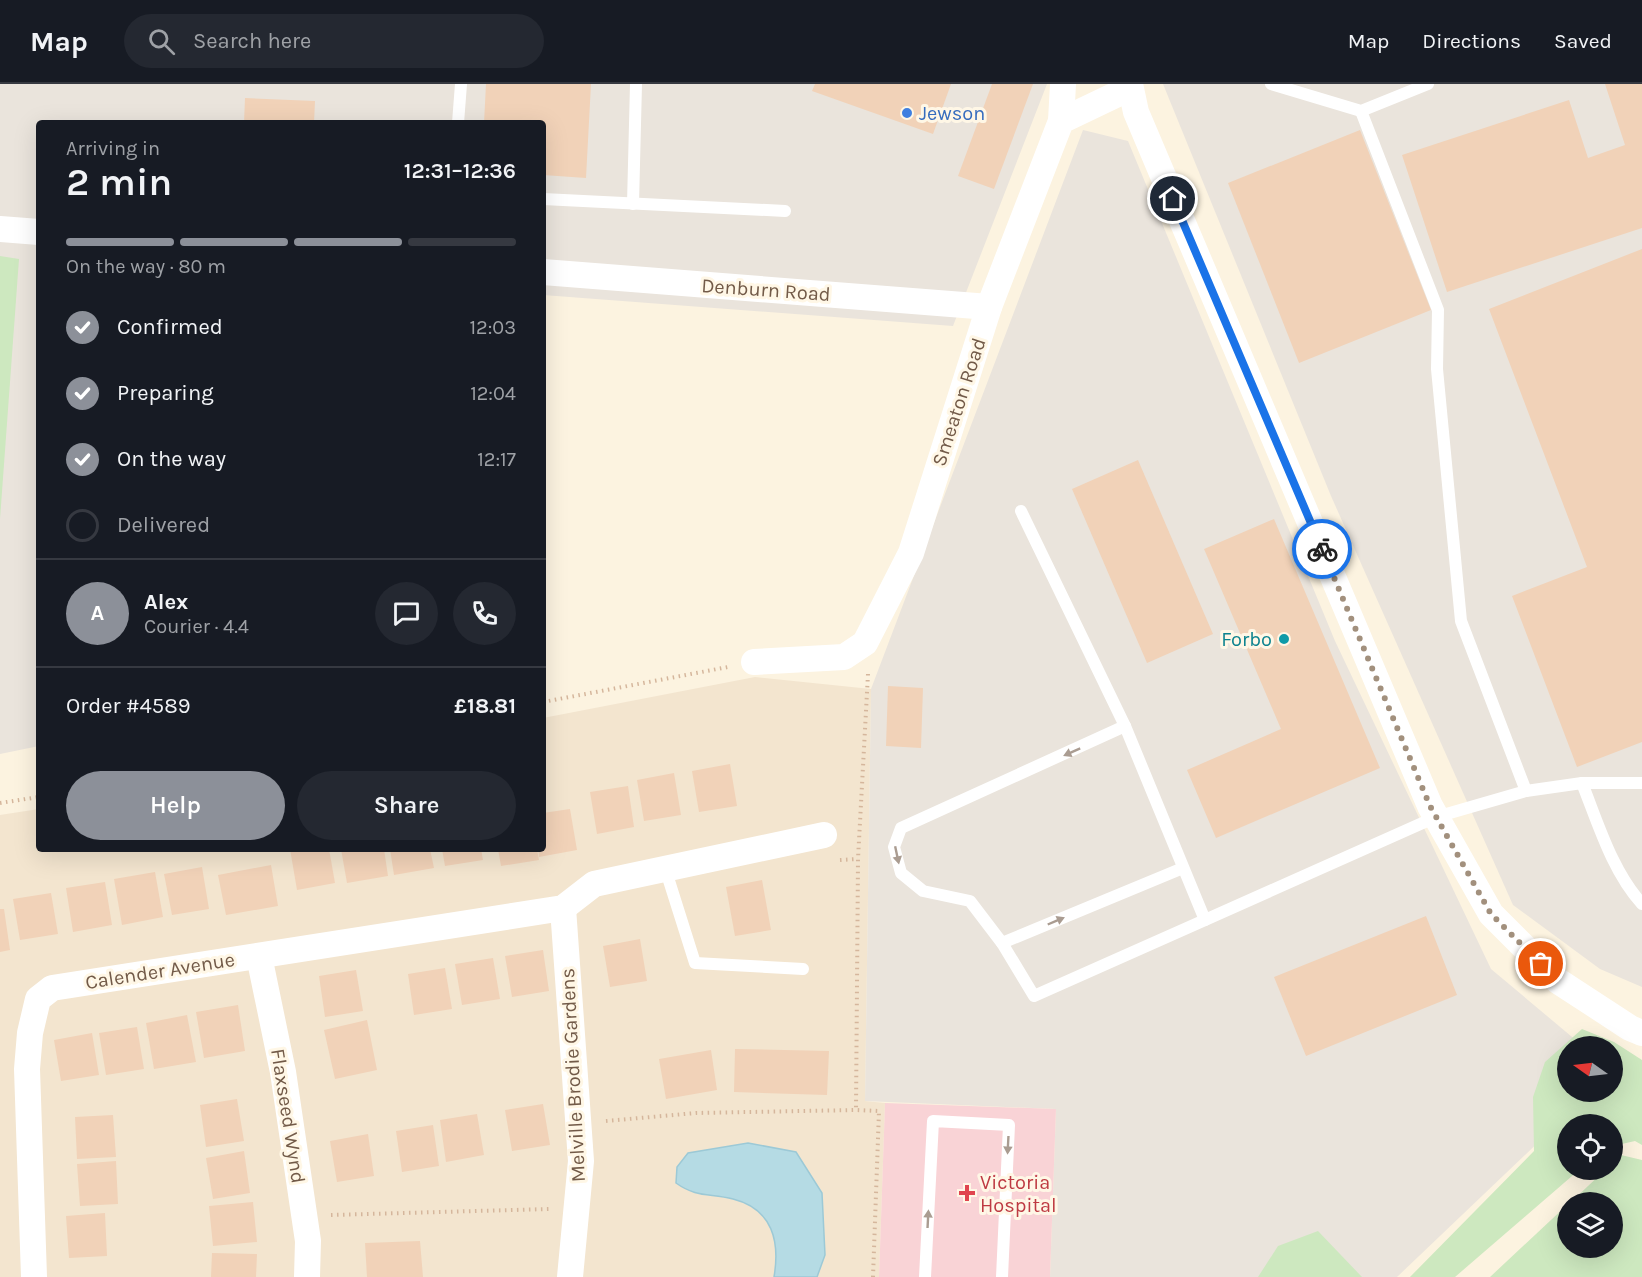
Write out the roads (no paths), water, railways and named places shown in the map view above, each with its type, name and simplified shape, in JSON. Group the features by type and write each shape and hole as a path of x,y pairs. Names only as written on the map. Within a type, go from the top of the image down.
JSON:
{"street":[{"name":"Smeaton Road","path":"754,662 844,657 865,644 911,553 989,307 1061,122 1063,84"},
{"path":"1061,122 1130,86 1141,123 1436,817 1491,914 1558,981 1630,1028 1642,1033"},
{"path":"0,229 36,232"},
{"name":"Denburn Road","path":"546,272 989,307"},
{"path":"562,908 594,884 824,836"},
{"name":"Calender Avenue","path":"34,1277 27,1069 30,1033 38,999 52,988 562,908"},
{"name":"Melville Brodie Gardens","path":"562,908 581,1161 570,1277"},
{"name":"Flaxseed Wynd","path":"259,956 283,1072 308,1242 307,1277"}],"lane":[{"path":"458,120 460,84"},
{"path":"633,204 636,84"},
{"path":"1271,84 1361,111 1428,84"},
{"path":"1361,111 1438,310 1437,369 1461,621 1526,791"},
{"path":"546,199 785,211"},
{"path":"1021,512 1125,726 1205,920"},
{"path":"1125,726 901,828 894,848 901,873 923,891 970,901 1002,944 1034,996 1436,817 1526,791 1582,783 1642,783"},
{"path":"1582,783 1607,846 1631,891 1642,904"},
{"path":"665,868 695,963 802,969"},
{"path":"1002,944 1183,868"},
{"path":"925,1277 933,1121 1009,1125 1002,1277"}],"water":[{"path":"748,1143 796,1152 822,1193 825,1255 817,1277 774,1277 776,1251 774,1240 771,1229 757,1210 733,1199 691,1191 676,1183 677,1167 688,1153"}],"place":[{"name":"Jewson","path":"907,113"},
{"name":"Forbo","path":"1284,639"},
{"name":"Victoria Hospital","path":"967,1193"}]}
